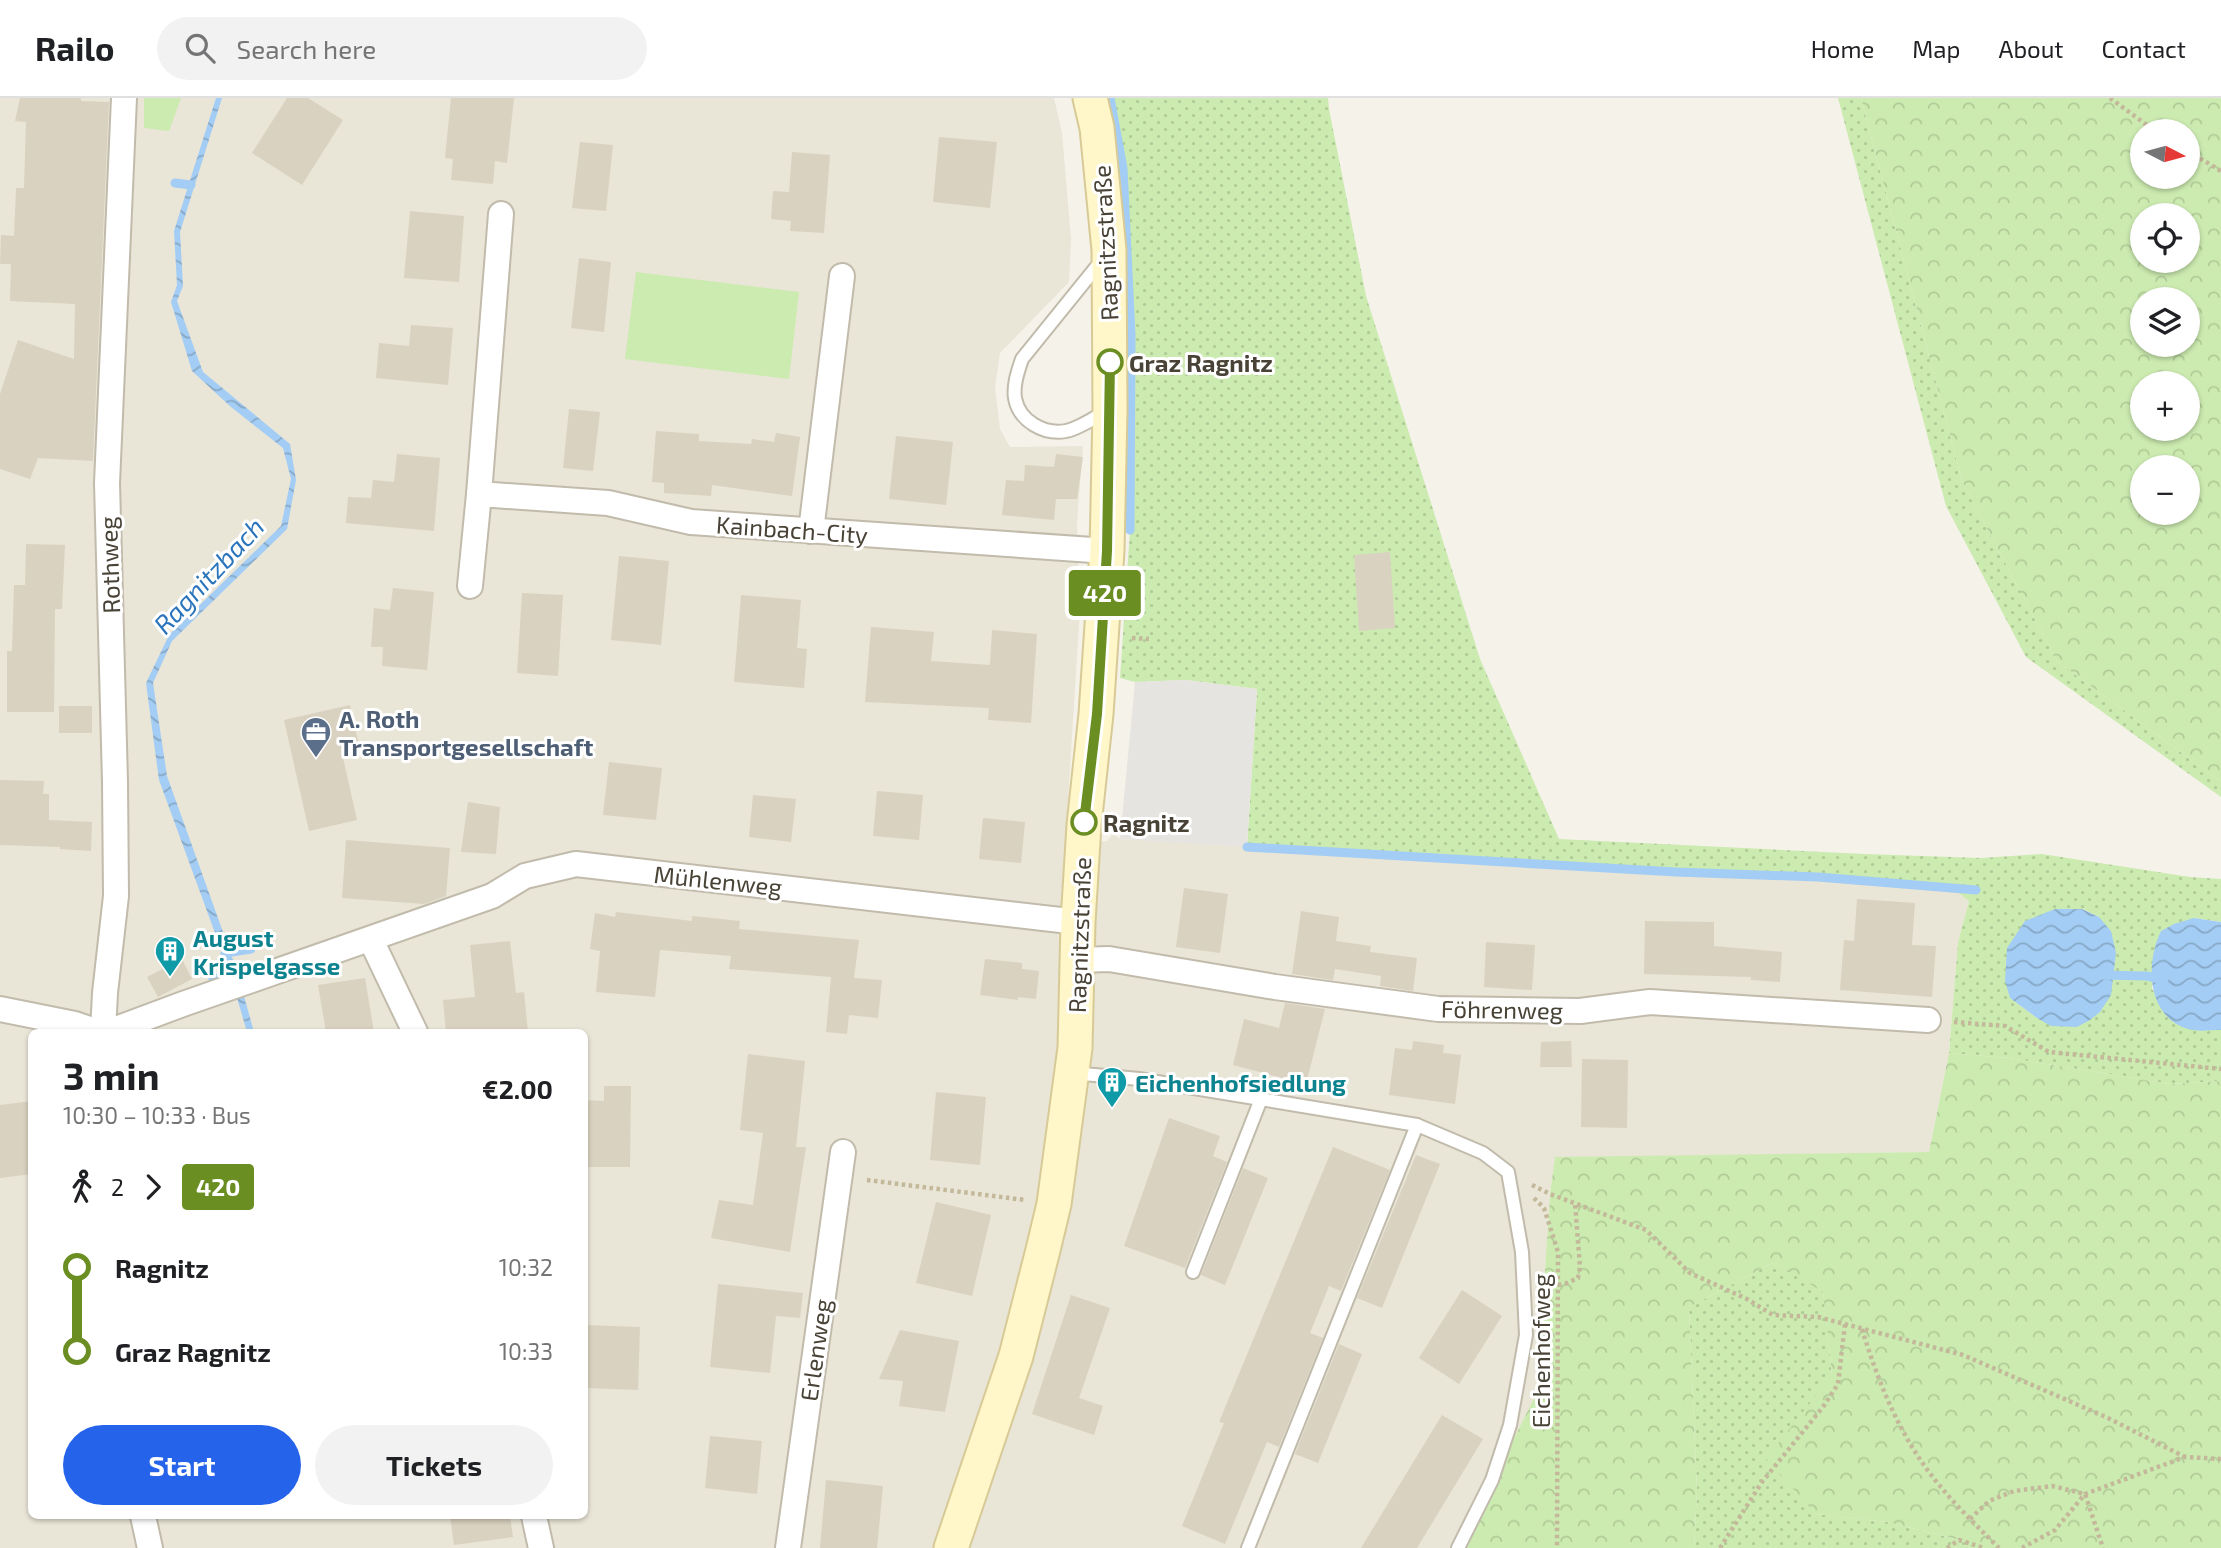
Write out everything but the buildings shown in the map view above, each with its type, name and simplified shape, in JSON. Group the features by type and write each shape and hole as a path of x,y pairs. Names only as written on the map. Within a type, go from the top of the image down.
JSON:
{"main road":[{"name":"Ragnitzstraße","path":"951,1548 1016,1356 1054,1204 1076,1048 1078,922 1086,798 1097,714 1107,551 1110,410 1109,250 1097,128 1090,98"}],"street":[{"name":"Rothweg","path":"103,1029 116,896 107,483 124,98"},
{"path":"470,586 501,214"},
{"path":"811,531 842,276"},
{"name":"Kainbach-City","path":"479,494 608,503 691,522 1086,552 1107,551"},
{"name":"Mühlenweg","path":"112,1029 492,896 525,876 576,864 1078,922"},
{"path":"371,940 414,1029"},
{"name":"Föhrenweg","path":"1078,960 1108,959 1275,987 1438,1009 1580,1011 1650,1002 1928,1020"},
{"path":"0,1009 92,1029"},
{"name":"Erlenweg","path":"788,1548 843,1152"},
{"path":"144,1519 150,1548"},
{"path":"535,1519 541,1548"}],"lane":[{"path":"1109,250 1028,349 1017,375 1014,395 1018,408 1027,420 1047,430 1064,431 1076,428 1110,410"},
{"path":"1072,1073 1139,1079 1417,1125 1483,1153 1508,1172 1521,1252 1526,1335 1510,1425 1492,1480 1458,1548"},
{"path":"1193,1272 1261,1099"},
{"path":"1248,1548 1417,1125"}],"path":[{"path":"2110,98 2139,119"},
{"path":"2200,159 2221,172"},
{"path":"1928,1020 2005,1026 2049,1052 2221,1069"},
{"path":"1508,1172 1550,1194 1646,1230 1690,1273 1748,1299 1773,1315 1818,1317 1963,1355 2106,1417 2185,1457"},
{"name":"Eichenhofweg","path":"1508,1172 1544,1208 1558,1252 1555,1546"},
{"path":"839,1176 1033,1201"},
{"path":"1558,1284 1578,1278 1580,1267 1575,1203"},
{"path":"1720,1548 1762,1482 1823,1407 1838,1384 1845,1324"},
{"path":"1862,1329 1893,1414 1939,1486 1999,1548"},
{"path":"2021,1548 2055,1530 2085,1494 2185,1457 2221,1459"},
{"path":"1970,1519 1990,1501 2014,1491 2052,1486 2085,1494"},
{"path":"2085,1494 2104,1548"},
{"path":"1947,1548 1959,1540 1984,1548"}],"shaded area":[{"path":"0,98 1054,98 1062,133 1071,239 1069,282 1000,353 995,387 1000,429 1010,447 1083,446 1077,523 1080,609 1065,847 1107,841 1113,834 1120,839 1676,872 1818,877 1953,889 1969,901 1958,942 1949,1053 1929,1152 1555,1158 1550,1194 1537,1393 1458,1548 0,1548"},
{"path":"1186,680 1257,689 1247,847 1120,839 1135,682"}],"green space":[{"path":"144,98 181,98 169,131 144,128"},
{"path":"1110,98 1328,98 1366,296 1480,659 1559,839 1981,858 2042,854 2190,877 2221,879 2221,922 2194,918 2154,953 2152,989 2189,1029 2221,1030 2221,1081 2170,1084 2009,1058 1949,1053 1958,942 1969,901 1953,889 1817,877 1676,872 1247,847 1257,689 1186,680 1135,682 1120,678 1130,530 1131,335 1123,168","holes":["2055,909 2083,909 2099,917 2037,1018 2010,998"]},
{"path":"1838,98 1861,98 1962,481 2057,661 2221,782 2221,797 2026,657 1946,506"},
{"path":"1861,98 2221,98 2221,782 2057,661 1962,481"},
{"path":"636,272 799,292 789,379 625,359"},
{"path":"1949,1053 2009,1058 2170,1084 2221,1081 2221,1548 1970,1548 1964,1541 1887,1522 1816,1514 1766,1459 1832,1375 1823,1292 1774,1262 1689,1307 1697,1491 1694,1548 1458,1548 1537,1393 1550,1194 1555,1157 1929,1152"},
{"path":"1774,1262 1823,1291 1832,1375 1816,1514 1887,1522 1964,1541 1970,1548 1694,1548 1697,1491 1689,1307"}],"water":[{"name":"Ragnitzbach","path":"216,98 222,98 180,232 183,286 177,301 203,372 290,444 296,480 287,529 172,641 153,683 167,776 237,971 253,1029 246,1029 230,974 159,780 146,683 169,635 281,526 291,479 283,448 231,407 192,371 171,302 177,285 174,231"},
{"path":"2055,909 2082,909 2099,917 2111,931 2116,953 2111,995 2100,1012 2077,1027 2051,1026 2037,1018 2010,998 2005,981 2007,948 2025,921"},
{"path":"2194,918 2221,922 2221,1030 2192,1030 2174,1023 2164,1013 2153,988 2153,959 2161,931"}],"waterway":[{"path":"1110,98 1123,168 1131,335 1130,530"},
{"path":"175,183 191,185"},
{"path":"1247,847 1676,872 1818,877 1976,890"},
{"path":"225,953 251,949"},
{"path":"213,979 232,973"},
{"path":"2101,975 2147,976 2164,980"}],"bus line":[{"name":"420","path":"1084,822 1097,714 1107,551 1110,362"}],"place":[{"name":"Graz Ragnitz","path":"1110,362"},
{"name":"A. Roth Transportgesellschaft","path":"316,759"},
{"name":"Ragnitz","path":"1084,822"},
{"name":"August Krispelgasse","path":"170,978"},
{"name":"Eichenhofsiedlung","path":"1112,1109"}]}
